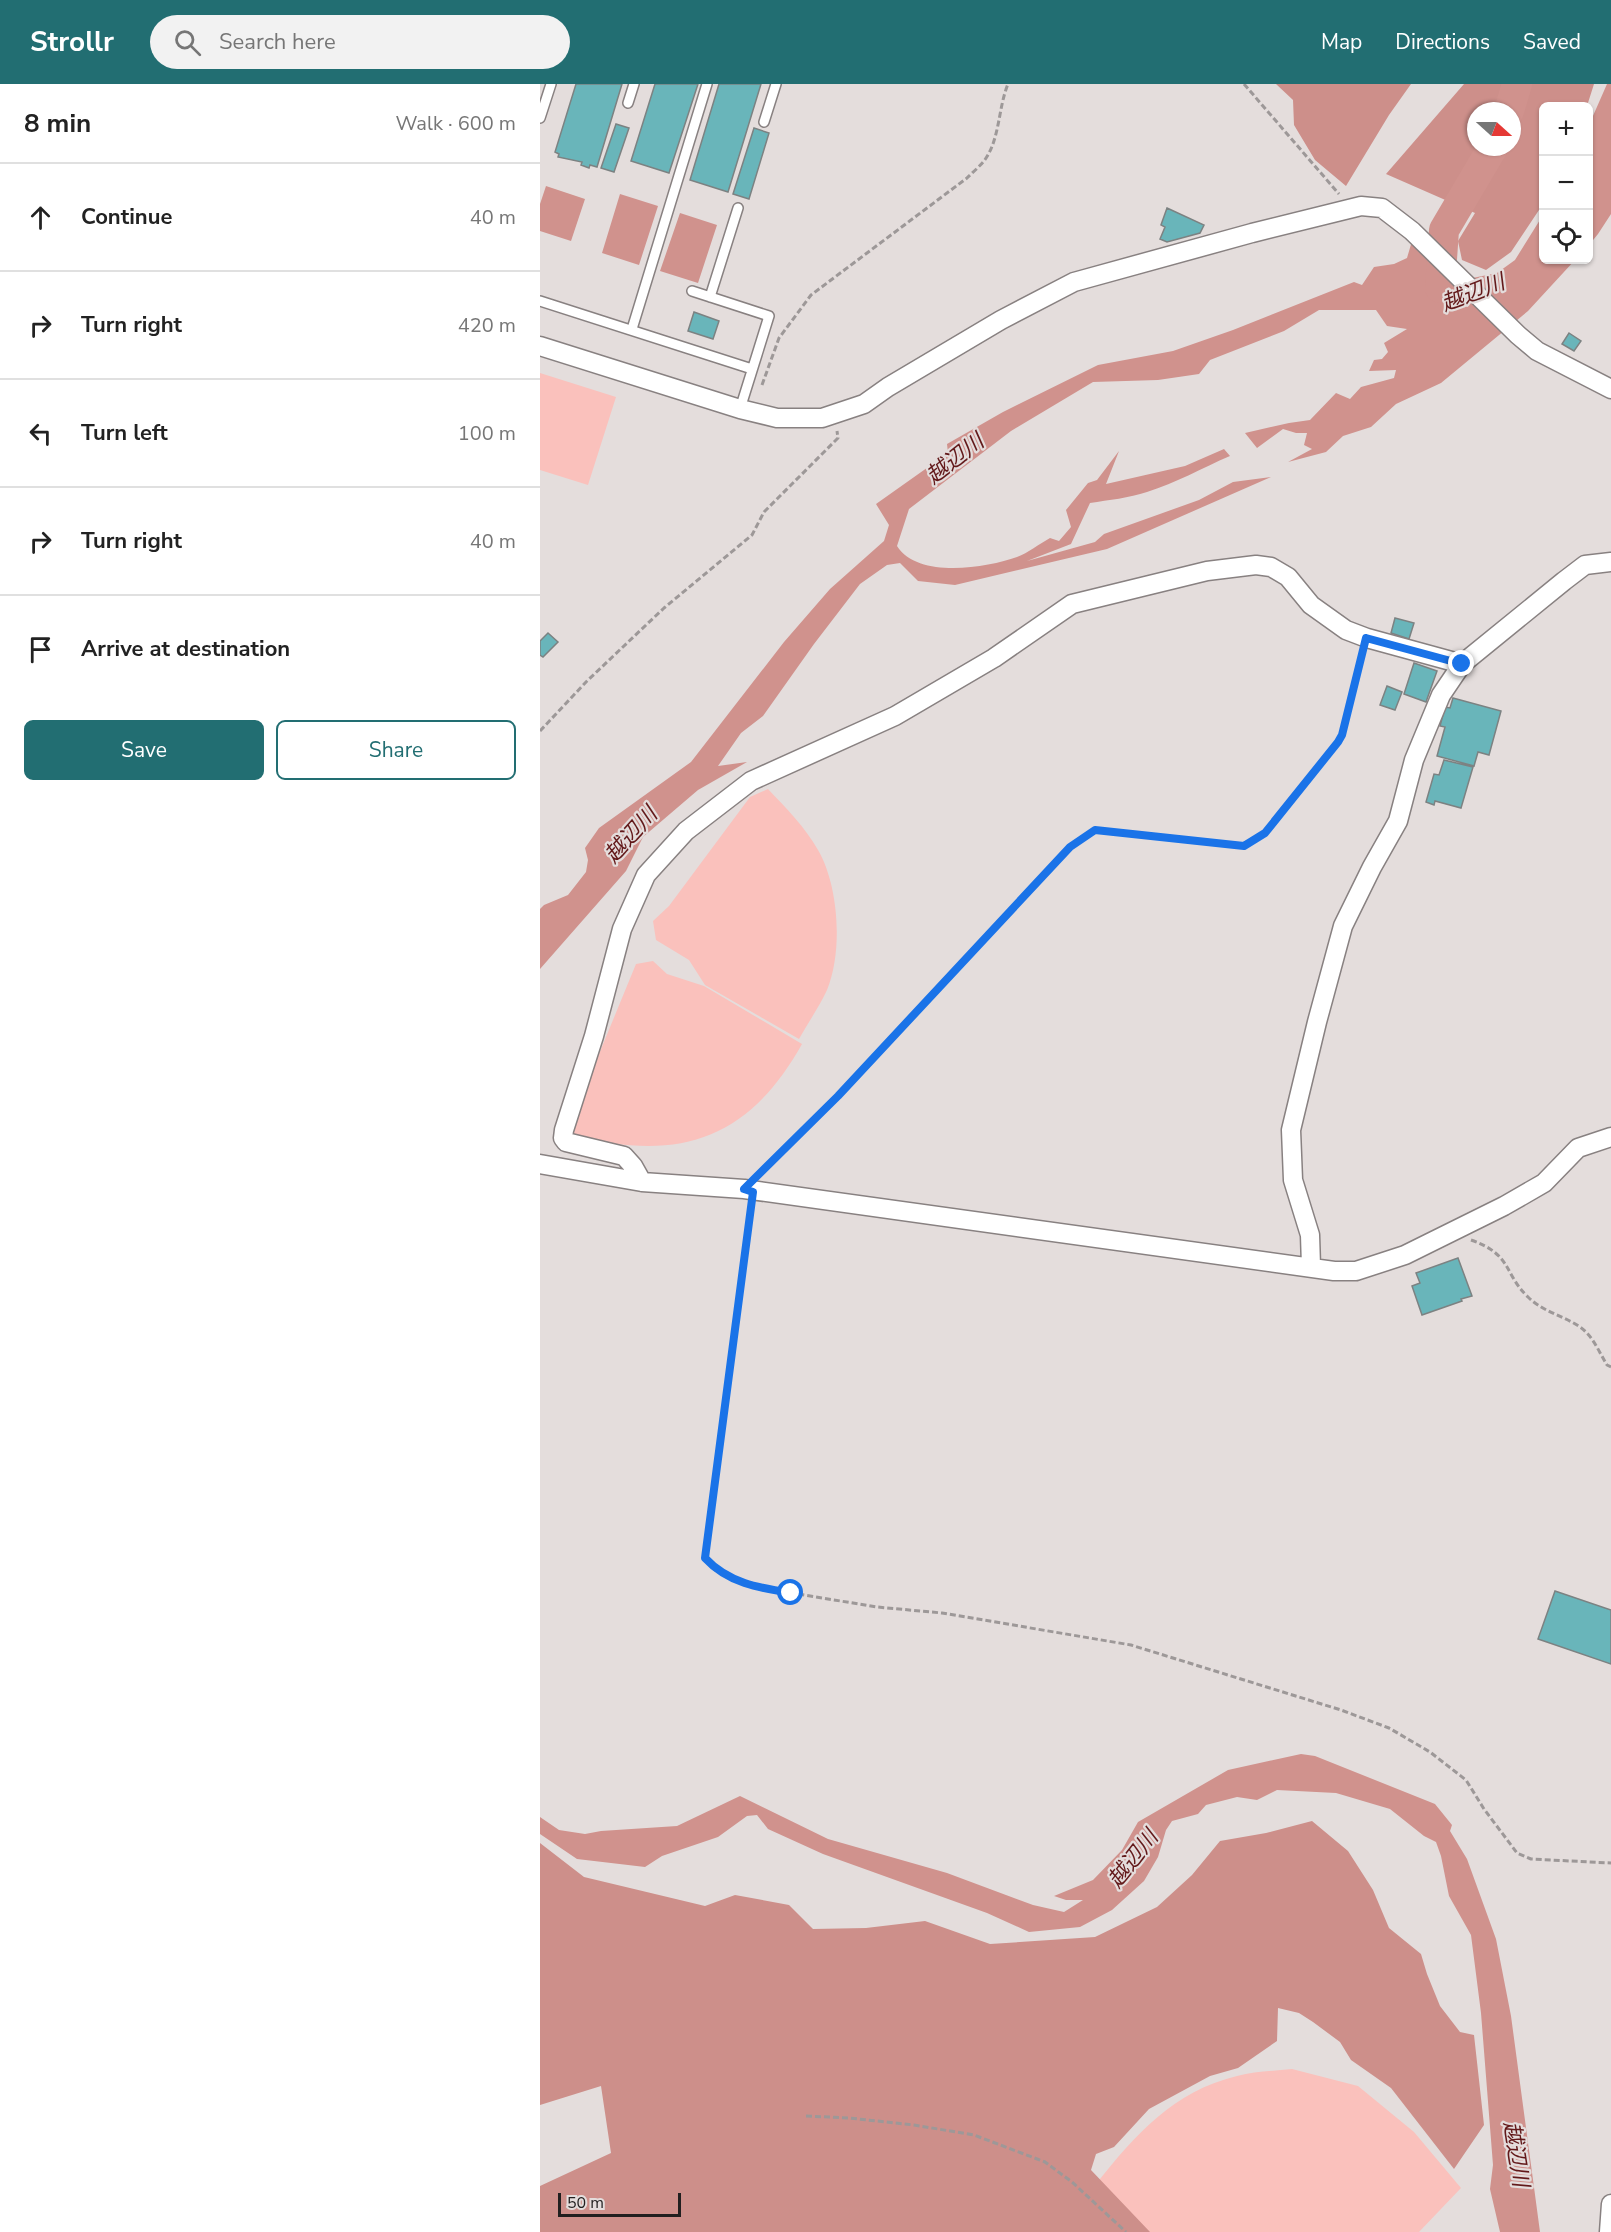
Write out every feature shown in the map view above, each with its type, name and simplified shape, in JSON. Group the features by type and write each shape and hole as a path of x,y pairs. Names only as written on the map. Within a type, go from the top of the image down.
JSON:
{"street":[{"path":"540,346 777,418 822,418 864,404 888,387 1000,320 1074,282 1360,206 1382,208 1412,231 1537,351 1611,389"},
{"path":"1311,1266 1310,1235 1293,1180 1291,1130 1343,926 1398,821 1414,760 1441,695 1462,664 1585,565 1611,562"},
{"path":"642,1182 624,1156 566,1142 563,1138 564,1130 594,1036 622,929 646,875 686,831 751,781 895,716 994,658 1072,604 1207,571 1256,566 1271,567 1288,577 1311,605 1346,630 1366,638 1462,664"},
{"path":"540,1164 642,1182 749,1190 1334,1271 1356,1271 1405,1255 1504,1206 1544,1183 1578,1148 1611,1137"},
{"path":"1609,2232 1611,2204"}],"lane":[{"path":"540,118 551,84"},
{"path":"628,103 634,84"},
{"path":"632,329 707,84"},
{"path":"764,122 776,84"},
{"path":"710,297 738,208"},
{"path":"692,291 769,316 752,369 746,410"},
{"path":"540,301 752,369"}],"path":[{"path":"746,410 779,338 811,295 967,178 984,161 992,146 1008,84"},
{"path":"1244,84 1351,208"},
{"path":"540,731 587,681 664,608 752,535 764,512 838,438 836,414"},
{"path":"1366,638 1342,735 1265,833 1244,846 1095,830 1070,847 749,1190 705,1558 716,1570 755,1587 878,1607 942,1613 1131,1645 1341,1710 1389,1728 1430,1752 1466,1780 1484,1809 1517,1853 1531,1858 1611,1863"},
{"path":"1450,1233 1493,1249 1507,1263 1527,1296 1542,1308 1581,1327 1607,1365 1611,1367"},
{"path":"806,2116 914,2125 974,2135 1045,2162 1072,2182 1126,2232"}],"shaded area":[{"path":"1276,84 1411,84 1389,115 1346,186 1315,160 1294,125 1293,100"},
{"path":"1464,84 1594,84 1588,102 1539,102 1539,210 1511,252 1486,270 1462,260 1458,241 1475,213 1386,174"},
{"path":"540,373 616,397 588,485 540,470"},
{"path":"768,789 801,826 818,850 831,882 834,900 837,938 832,974 824,996 799,1039 705,985 689,960 656,940 653,921 669,906 750,797"},
{"path":"653,961 667,974 704,986 802,1044 781,1077 758,1103 733,1123 706,1136 676,1144 644,1146 610,1143 572,1135 569,1127 636,964"},
{"path":"1312,1821 1348,1851 1373,1890 1389,1928 1421,1954 1440,2006 1460,2032 1474,2035 1484,2125 1454,2169 1391,2088 1351,2060 1340,2042 1313,2022 1299,2013 1278,2008 1277,2041 1238,2068 1210,2076 1149,2109 1114,2147 1096,2154 1091,2170 1150,2232 540,2232 540,2186 611,2153 601,2086 540,2105 540,1843 584,1877 705,1906 735,1895 789,1905 813,1929 866,1928 925,1921 990,1944 1095,1937 1157,1907 1192,1875 1220,1841 1266,1833"},
{"path":"1292,2069 1358,2086 1414,2132 1461,2188 1419,2232 1146,2232 1096,2184 1141,2132 1175,2104 1194,2092 1244,2074"}],"water":[{"path":"1607,84 1611,84 1611,214 1593,240 1593,156 1593,116"},
{"path":"546,186 585,199 571,241 540,231 540,204"},
{"path":"620,194 658,206 639,265 602,253"},
{"path":"680,213 717,225 698,283 660,271"},
{"name":"越辺川","path":"1539,221 1539,264 1571,264 1528,311 1441,383 1396,404 1371,427 1343,436 1326,452 1288,462 1312,449 1304,445 1307,433 1296,433 1283,429 1257,448 1245,433 1310,420 1336,393 1350,399 1361,387 1394,378 1396,370 1369,371 1374,360 1382,359 1388,352 1384,343 1407,329 1387,326 1376,310 1319,310 1284,331 1210,360 1199,374 1158,380 1093,382 1011,431 909,509 897,546 907,556 920,563 936,567 971,567 1017,557 1050,538 1059,541 1071,527 1066,510 1088,483 1097,480 1119,451 1106,484 1185,466 1224,449 1230,456 1147,492 1090,503 1071,544 1027,561 1095,542 1104,534 1199,500 1233,482 1271,477 1107,549 955,585 918,581 900,563 887,565 860,584 763,716 741,733 718,766 747,762 698,790 643,837 626,871 540,969 540,909 568,895 586,872 588,860 585,848 599,828 691,762 784,642 830,589 884,541 889,525 876,504 948,453 947,444 1003,412 1098,365 1173,351 1354,282 1362,285 1374,267 1394,264 1407,258 1412,241 1448,283 1497,273 1515,260"},
{"name":"越辺川","path":"1301,1754 1315,1756 1435,1804 1452,1825 1450,1831 1467,1859 1496,1939 1511,2016 1540,2232 1500,2232 1490,2189 1493,2165 1481,2013 1471,1935 1449,1896 1436,1842 1424,1836 1390,1809 1336,1793 1277,1790 1257,1800 1237,1797 1206,1805 1198,1814 1172,1821 1166,1830 1158,1857 1144,1881 1112,1910 1080,1927 1029,1932 987,1913 823,1854 768,1829 757,1815 747,1816 718,1837 662,1856 645,1867 577,1859 540,1834 540,1817 559,1830 585,1834 677,1826 740,1796 828,1839 947,1873 1033,1905 1064,1912 1083,1900 1066,1900 1054,1896 1093,1880 1122,1850 1138,1822 1228,1770"}],"building":[{"path":"576,84 622,84 597,167 590,165 589,168 581,165 582,162 558,157 559,154 555,152"},
{"path":"655,84 698,84 669,173 631,161"},
{"path":"719,84 761,84 728,192 690,180"},
{"path":"616,124 629,128 614,172 601,168"},
{"path":"754,128 769,133 749,199 733,194"},
{"path":"1167,208 1204,225 1200,233 1167,242 1160,239 1165,227 1161,225"},
{"path":"694,312 719,321 713,339 688,331"},
{"path":"1569,333 1581,341 1574,351 1562,344"},
{"path":"1395,618 1414,623 1409,639 1391,633"},
{"path":"548,633 558,642 543,657 540,655 540,641"},
{"path":"1414,663 1437,671 1426,702 1404,694"},
{"path":"1387,686 1402,692 1395,710 1380,705"},
{"path":"1453,698 1501,711 1489,755 1478,752 1474,766 1437,756 1445,727 1440,726 1445,707 1450,708"},
{"path":"1444,760 1473,767 1461,808 1435,801 1434,805 1426,802 1434,774 1439,775"},
{"path":"1458,1258 1472,1296 1422,1315 1412,1286 1420,1283 1416,1273"},
{"path":"1555,1591 1611,1610 1611,1664 1538,1639"}],"waterway":[{"path":"1512,102 1517,84"},
{"name":"越辺川","path":"1440,288 1444,230 1488,156"}],"route":[{"path":"791,1593 755,1587 729,1577 716,1570 705,1558 753,1192 744,1189 838,1096 1070,847 1095,830 1244,846 1265,833 1338,742 1342,735 1366,638 1462,664"}]}
